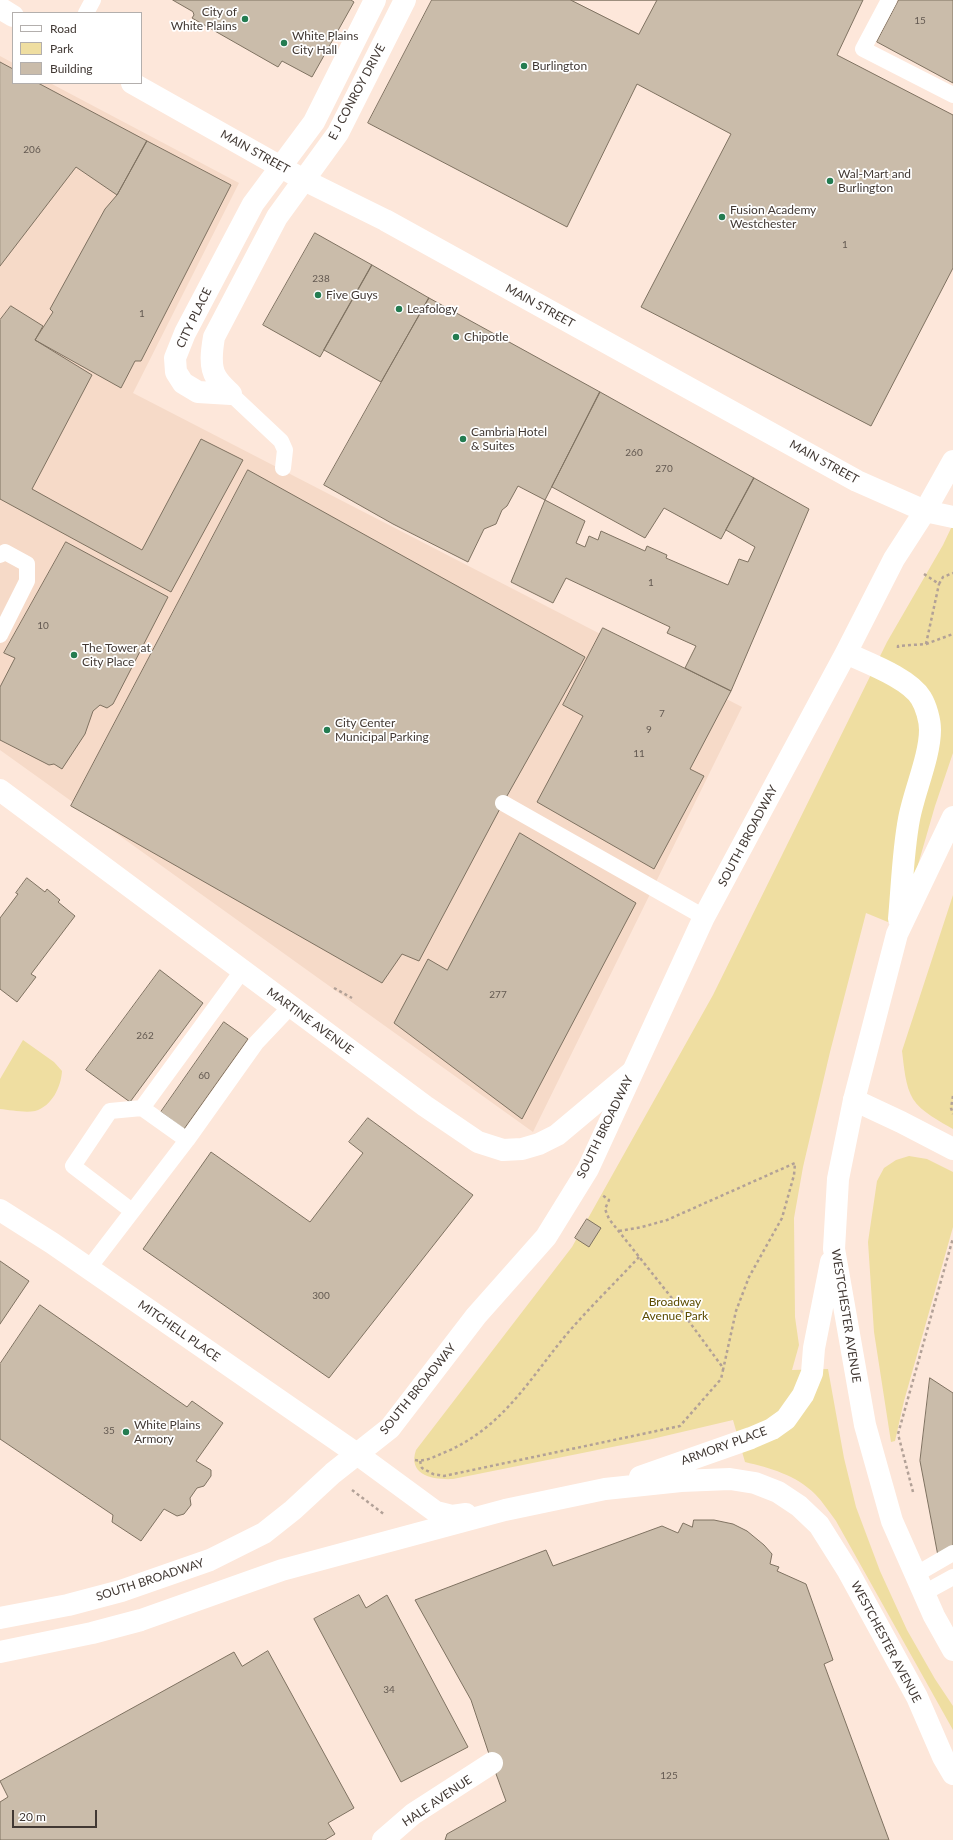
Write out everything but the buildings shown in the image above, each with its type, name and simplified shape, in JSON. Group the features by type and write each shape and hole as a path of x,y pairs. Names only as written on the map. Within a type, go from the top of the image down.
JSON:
{"main road":[{"name":"E J CONROY DRIVE","path":"281,167 314,122 375,0"},
{"name":"E J CONROY DRIVE","path":"304,180 338,133 405,0"},
{"path":"0,8 12,15"},
{"name":"MAIN STREET","path":"134,84 304,180 385,220 857,481 925,511 953,517"},
{"name":"CITY PLACE","path":"231,394 198,392 183,383 176,372 175,358 185,333 253,204 281,167"},
{"path":"231,394 216,377 213,370 211,358 214,337 277,217 304,180"},
{"name":"SOUTH BROADWAY","path":"0,1618 68,1605 121,1591 210,1560 264,1533 293,1510 327,1478 390,1428 476,1316 546,1237 588,1169 704,917 894,559 925,511 953,461"},
{"path":"846,652 913,687 921,698 926,710 930,729 929,742 909,819 897,934"},
{"name":"MARTINE AVENUE","path":"0,790 425,1106 478,1142 503,1150 522,1149 539,1144 557,1135 631,1073"},
{"name":"WESTCHESTER AVENUE","path":"953,817 897,934 854,1100 838,1179 834,1249 865,1425 892,1521 919,1584 953,1650"},
{"path":"854,1100 953,1149"},
{"name":"MITCHELL PLACE","path":"0,1210 88,1268 357,1454"},
{"name":"ARMORY PLACE","path":"605,1490 751,1438 772,1429 786,1419 803,1395 812,1373 814,1348 834,1249"},
{"path":"357,1454 436,1512 452,1516 505,1510"},
{"name":"WESTCHESTER AVENUE","path":"605,1490 681,1481 730,1479 755,1483 778,1492 799,1506 819,1525 848,1571 917,1697 943,1757 953,1774"},
{"path":"0,1652 92,1633 140,1620 282,1570 505,1510 605,1490"},
{"name":"HALE AVENUE","path":"389,1838 413,1814 492,1763"}],"lane":[{"path":"87,12 93,0"},
{"path":"889,0 863,49 953,95"},
{"path":"231,394 281,441 285,450 283,468"},
{"path":"0,555 5,552 27,564 27,580 0,635"},
{"path":"503,803 704,917"},
{"path":"142,1108 242,971"},
{"path":"88,1268 187,1140 256,1043 291,1006"},
{"path":"132,1211 73,1166 110,1111 142,1108 187,1140"},
{"path":"919,1584 953,1553"},
{"path":"919,1584 953,1577"}],"path":[{"path":"926,644 939,584 942,577 953,573"},
{"path":"924,574 939,584"},
{"path":"897,651 898,646 926,644 953,634"},
{"path":"334,988 352,998"},
{"path":"953,1096 951,1108 953,1114"},
{"path":"420,1461 422,1468 433,1474 444,1476 680,1426 721,1379 736,1311 749,1277 782,1218 794,1175 795,1163 667,1220 642,1227 618,1231"},
{"path":"602,1195 609,1200 604,1209 608,1219 672,1297 723,1370"},
{"path":"914,1496 898,1434 953,1238"},
{"path":"415,1460 420,1461 462,1445 493,1423 531,1381 566,1335 639,1257"},
{"path":"350,1488 385,1516"}],"shaded area":[{"path":"0,56 12,62 12,84 52,84 239,183 133,393 742,707 533,1132 0,750"}],"green space":[{"name":"Broadway Avenue Park","path":"953,524 953,753 935,806 900,927 866,913 830,1052 803,1167 794,1218 795,1317 799,1345 792,1370 828,1369 844,1458 856,1507 880,1571 907,1630 935,1679 953,1706 953,1730 836,1521 818,1497 808,1487 782,1473 745,1462 733,1420 652,1439 453,1479 438,1479 424,1475 415,1466 414,1459 416,1450 572,1247 713,995 887,642 943,545"},
{"path":"953,895 953,1129 926,1112 913,1099 910,1094 904,1069 902,1051"},
{"path":"23,1040 54,1062 62,1071 58,1089 51,1100 41,1109 27,1112 0,1109 0,1079"},
{"path":"909,1156 927,1159 953,1172 953,1227 904,1401 895,1441 891,1442 874,1332 868,1242 877,1181 884,1168 896,1160"}],"place":[{"name":"City of White Plains","path":"245,19"},
{"name":"White Plains City Hall","path":"284,43"},
{"name":"Burlington","path":"524,66"},
{"name":"Wal-Mart and Burlington","path":"830,181"},
{"name":"Fusion Academy Westchester","path":"722,217"},
{"name":"Five Guys","path":"318,295"},
{"name":"Leafology","path":"399,309"},
{"name":"Chipotle","path":"456,337"},
{"name":"Cambria Hotel & Suites","path":"463,439"},
{"name":"The Tower at City Place","path":"74,655"},
{"name":"City Center Municipal Parking","path":"327,730"},
{"name":"White Plains Armory","path":"126,1432"}]}
